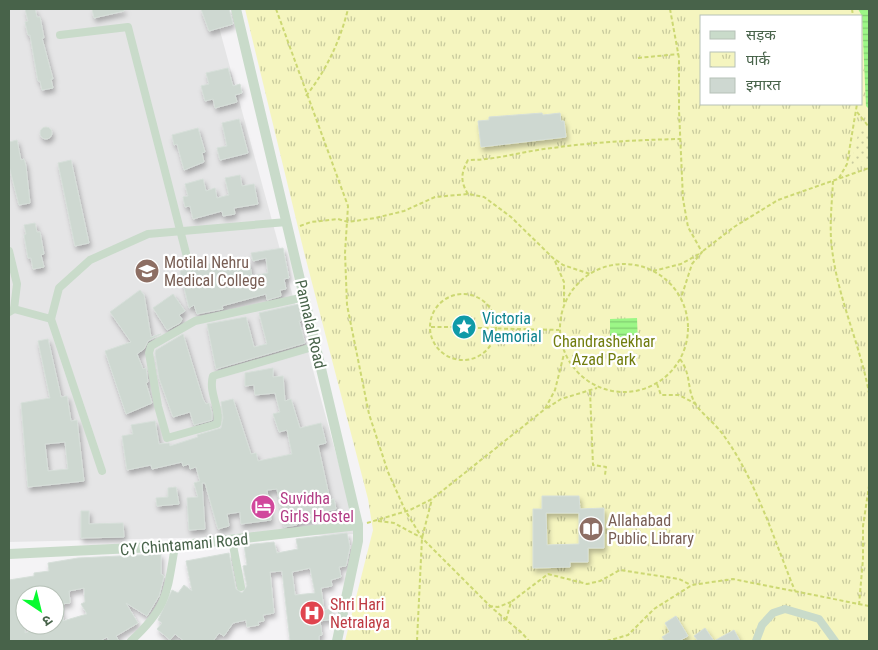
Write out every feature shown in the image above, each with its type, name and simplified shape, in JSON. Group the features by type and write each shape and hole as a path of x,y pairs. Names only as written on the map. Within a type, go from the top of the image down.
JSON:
{"street":[{"name":"Pannalal Road","path":"236,9 358,525 358,541 337,641"},
{"path":"60,35 128,27 187,256"},
{"path":"102,472 51,319 59,288 90,260 148,234 287,222"},
{"path":"9,251 17,284 11,311 51,319"},
{"path":"305,297 195,321 151,346 149,353 150,362 167,438 217,424 218,418 210,385 213,376 316,346"},
{"name":"CY Chintamani Road","path":"9,554 175,546 358,525"},
{"path":"232,540 241,587"},
{"path":"131,641 153,621 167,595 175,546"},
{"path":"756,641 762,625 773,613 785,609 819,619 834,641"}],"path":[{"path":"276,9 306,96 338,175 348,206 345,253 347,305 356,355 375,431 388,472 404,510 422,538 489,606 529,641"},
{"path":"306,96 316,83 336,46 348,9"},
{"path":"670,9 679,54 683,198 688,227 702,252"},
{"path":"638,58 679,54"},
{"path":"839,178 847,164 857,105"},
{"path":"856,111 869,127"},
{"path":"468,194 461,184 463,170 468,160 489,160 516,152 600,141 680,139"},
{"path":"652,271 681,264 702,252 734,227 778,200 869,168"},
{"path":"834,180 830,221 832,249 840,288 865,372 869,393"},
{"path":"300,226 311,222 338,219 348,222 404,211 435,197 468,194 484,197 511,217 563,265 590,274"},
{"path":"681,298 692,264 702,252"},
{"path":"554,258 564,282 564,304 559,330 564,354 578,374 598,388 618,392 638,391 657,383 670,373 680,359 687,339 687,318 681,298 669,282 652,271 632,264 610,266 590,274 575,287 564,304"},
{"path":"460,294 471,295 482,300 490,308 495,318 496,328 489,348 481,355 461,360 442,353 435,345 431,327 434,313 440,304 460,294"},
{"path":"431,327 452,327"},
{"path":"478,328 559,330"},
{"path":"545,410 555,390 564,354"},
{"path":"680,359 688,370 688,384 696,404 724,436 747,476 796,592"},
{"path":"657,383 661,395 679,395 696,404"},
{"path":"358,525 376,521 404,510 410,510 432,499 561,399 598,388"},
{"path":"590,391 592,465 606,468 605,475"},
{"path":"859,605 863,559 862,526 869,486"},
{"path":"417,641 422,538 432,499"},
{"path":"376,521 394,523 422,538"},
{"path":"489,606 498,607 511,602 548,574 587,584 600,581 620,570 679,579 692,585"},
{"path":"607,641 628,635 654,609 692,585 733,579 869,606"},
{"path":"506,620 511,602"}],"shaded area":[{"name":"Motilal Nehru Medical College","path":"9,9 214,9 358,534 9,542"},
{"path":"858,9 869,9 869,109 866,106 863,15"},
{"path":"637,318 638,344 610,346 610,319"}],"green space":[{"name":"Chandrashekhar Azad Park","path":"245,9 869,9 869,641 345,641 373,530 368,499 304,252"},
{"path":"860,126 869,137 869,159 851,165"}],"building":[{"path":"25,9 35,9 37,17 40,17 44,38 42,38 53,79 51,79 53,88 42,90 40,81 38,81 30,35 28,35 25,22 28,21"},
{"path":"92,9 124,9 124,11 94,18"},
{"path":"201,9 229,9 233,24 209,31"},
{"path":"228,68 233,86 240,84 242,93 235,95 237,102 215,108 213,99 205,101 201,86 209,84 206,73"},
{"path":"542,113 543,115 560,113 561,121 564,121 566,137 481,147 478,121 489,120 489,117"},
{"path":"239,119 248,153 220,160 217,148 227,146 222,123"},
{"path":"48,127 51,128 51,138 44,139 41,138 40,131 41,128"},
{"path":"198,128 205,152 202,153 204,162 184,170 177,144 174,145 172,135"},
{"path":"17,140 21,160 24,159 26,166 30,203 19,205 9,166 9,142"},
{"path":"71,160 89,243 75,246 58,163"},
{"path":"240,175 242,186 254,184 258,204 234,208 235,214 223,216 222,211 193,219 190,206 185,207 183,197 188,196 185,184 203,179 206,191 215,188 217,198 229,195 225,178"},
{"path":"35,223 37,232 40,232 44,254 41,255 44,267 33,269 31,258 28,258 24,225"},
{"path":"283,248 289,278 284,279 286,289 280,290 281,296 267,300 266,294 222,306 223,309 197,314 194,305 189,308 180,271 220,261 222,271 239,267 238,264 249,261 252,276 268,273 266,258 253,261 251,253"},
{"path":"140,290 144,295 151,337 161,334 148,341 144,349 137,354 143,369 146,368 148,382 146,383 152,403 126,414 105,351 131,342 110,312"},
{"path":"173,294 185,311 179,315 182,319 180,323 167,330 153,308"},
{"path":"299,304 303,320 299,321 305,343 216,369 207,324 246,317 254,347 267,344 259,313"},
{"path":"183,334 203,399 206,404 209,403 212,413 212,420 194,425 190,412 173,417 159,378 155,353 156,350"},
{"path":"48,339 61,397 67,396 71,421 77,420 84,481 28,487 21,403 50,398 38,341","holes":["65,442 68,469 48,471 45,444"]},
{"path":"273,368 273,377 283,376 285,401 291,399 300,428 321,423 326,443 318,445 330,500 334,499 336,509 312,514 313,519 297,522 297,525 284,527 277,489 267,490 271,520 241,524 240,512 227,514 229,526 218,529 205,483 202,483 205,529 189,530 187,498 198,497 194,483 200,481 196,467 190,469 189,464 183,466 182,462 152,469 151,465 127,470 122,436 133,434 131,425 155,421 159,444 169,443 170,446 198,437 197,435 221,428 223,418 221,402 233,399 251,454 256,453 258,461 292,454 287,430 279,432 273,414 280,412 275,393 255,395 254,385 245,386 245,373"},
{"path":"176,487 179,504 157,506 156,498 168,497 168,488"},
{"name":"Allahabad Public Library","path":"542,496 579,496 580,509 604,508 604,548 588,548 588,562 570,562 570,567 533,568 533,509 542,509","holes":["546,513 579,513 579,544 547,545"]},
{"path":"81,511 89,511 89,524 123,523 124,537 81,538"},
{"path":"347,533 350,547 346,566 339,567 341,577 331,580 332,586 321,588 324,610 332,609 333,619 320,621 322,635 319,636 319,641 290,641 282,571 270,572 274,613 263,615 264,621 258,622 259,625 247,627 246,620 233,623 224,636 219,633 213,641 184,641 175,634 170,640 157,629 162,623 158,620 172,590 178,593 184,585 192,591 186,561 229,553 236,589 242,593 247,586 243,566 247,565 244,545 274,542 277,553 298,549 296,539","holes":["310,568 315,593 295,595 292,572"]},
{"path":"161,554 161,574 164,576 159,596 147,616 126,603 138,623 116,636 119,641 109,641 107,637 100,641 9,641 9,580 34,576 34,573 49,571 48,563 78,558"},
{"path":"676,616 688,636 679,641 665,641 662,637 670,632 665,623"},
{"path":"705,628 714,641 698,641 694,636"},
{"path":"734,630 740,641 714,641"}],"place":[{"name":"Motilal Nehru Medical College","path":"147,271"},
{"name":"Victoria Memorial","path":"464,327"},
{"name":"Suvidha Girls Hostel","path":"263,507"},
{"name":"Allahabad Public Library","path":"591,529"},
{"name":"Shri Hari Netralaya","path":"312,613"}]}
